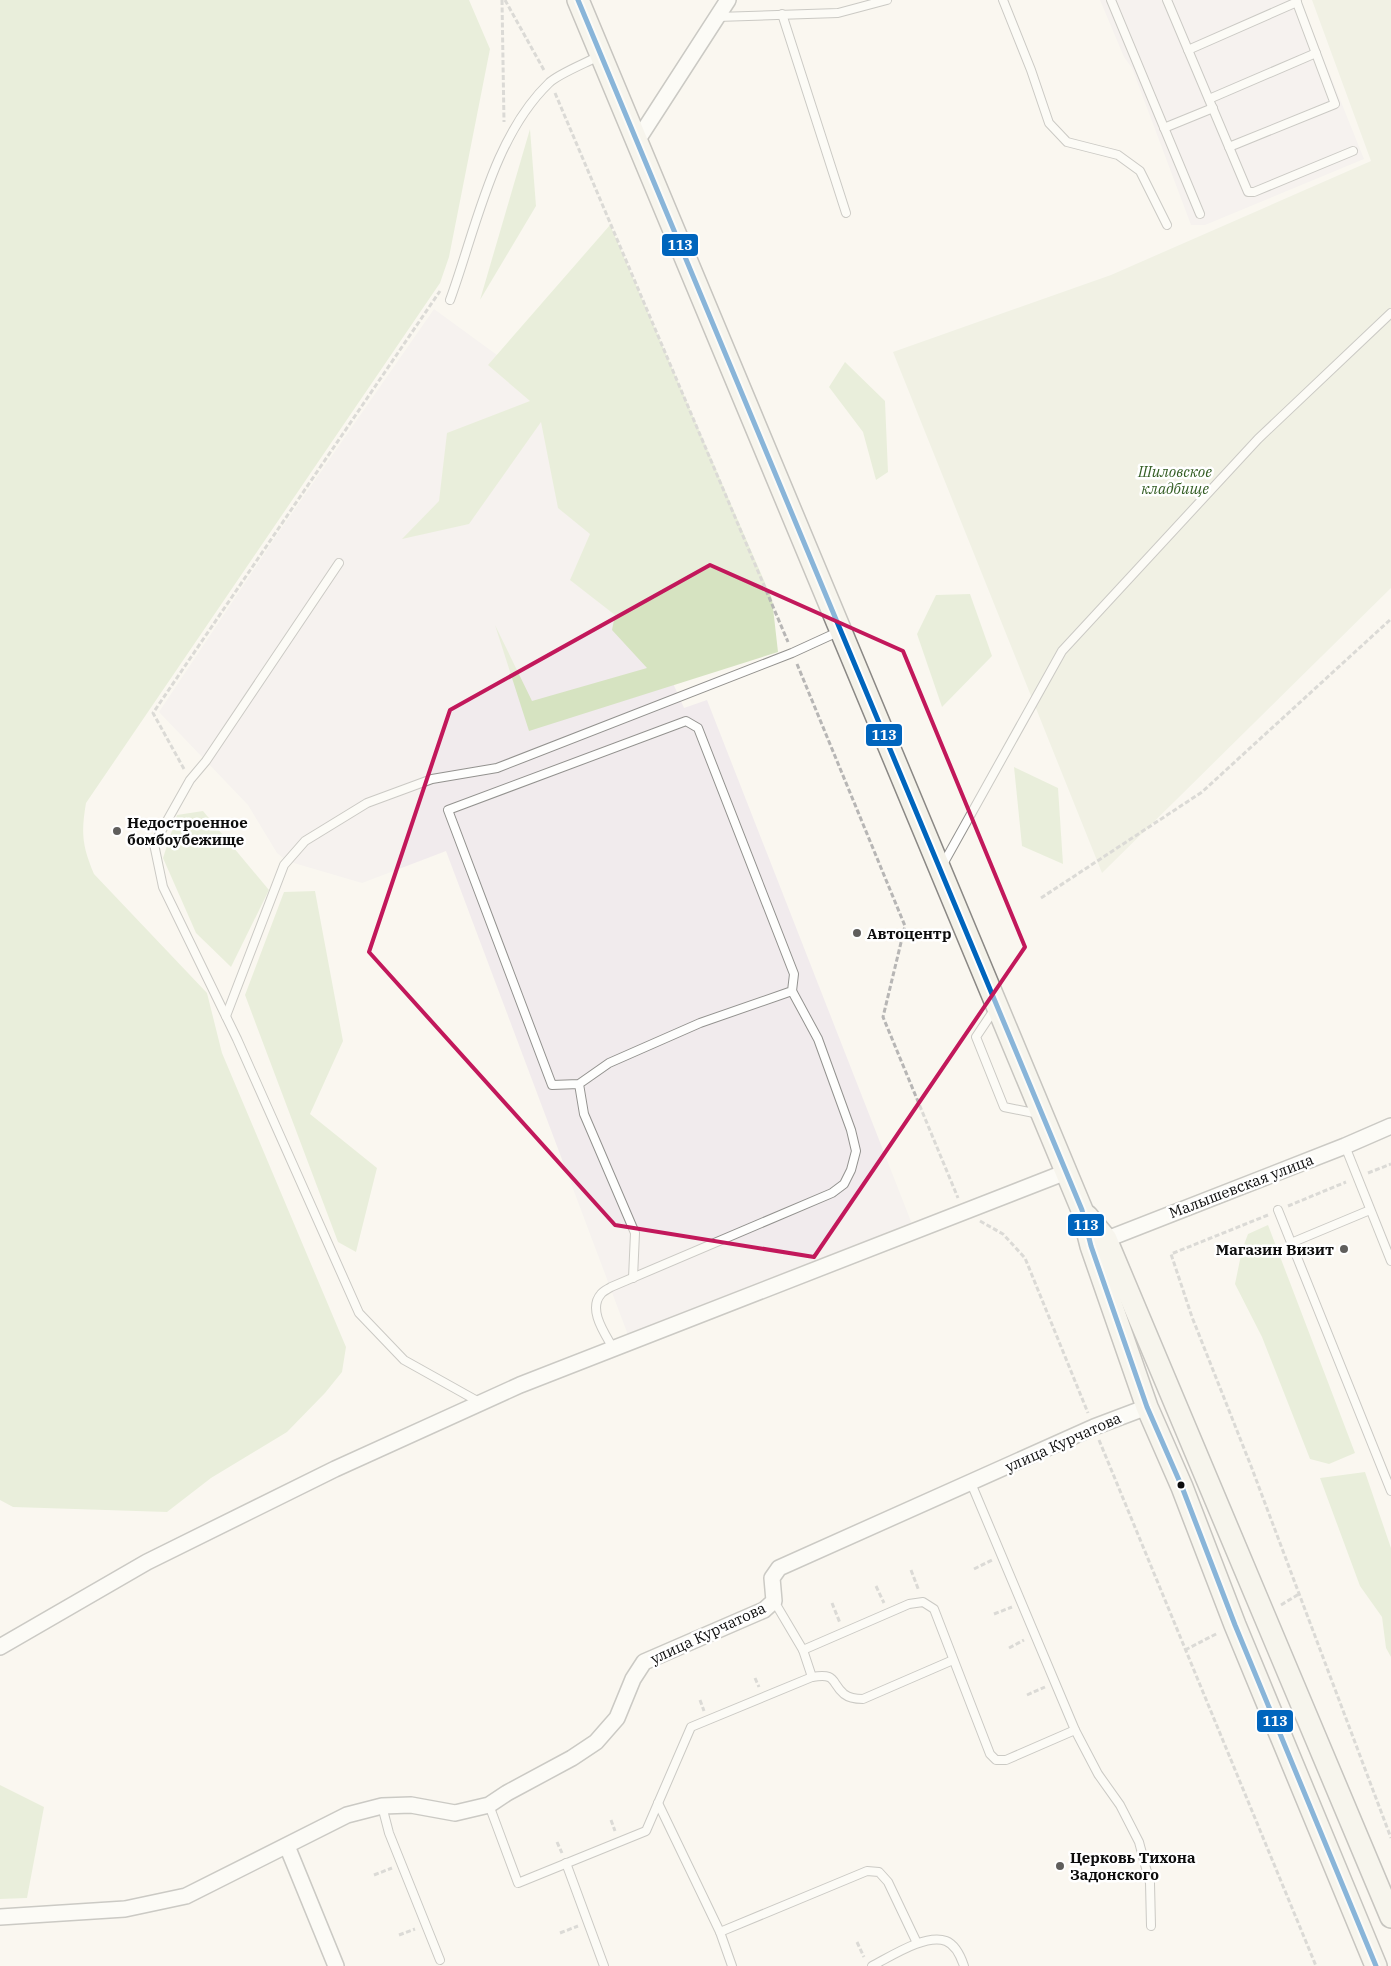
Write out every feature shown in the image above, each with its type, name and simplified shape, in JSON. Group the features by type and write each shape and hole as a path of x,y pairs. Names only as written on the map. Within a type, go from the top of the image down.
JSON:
{"street":[{"path":"578,0 1082,1210 1099,1243 1391,1917"},
{"path":"637,141 728,0"},
{"name":"Малышевская улица","path":"1099,1243 1391,1126"},
{"path":"0,1647 147,1562 335,1469 481,1403 1066,1172"},
{"path":"1099,1243 1147,1407 1182,1487 1235,1625 1376,1966"},
{"name":"улица Курчатова","path":"0,1917 124,1909 186,1896 347,1815 382,1806 411,1805 455,1814 489,1805 507,1793 572,1758 596,1742 617,1718 633,1679 644,1662 764,1610 774,1601 772,1578 779,1568 1094,1427 1147,1407"},
{"path":"287,1846 336,1966"}],"lane":[{"path":"717,17 838,13 887,0"},
{"path":"1003,0 1031,70 1049,123 1067,142 1118,155 1140,171 1167,225"},
{"path":"1111,0 1200,214"},
{"path":"1168,0 1248,192 1254,192 1353,151"},
{"path":"1188,50 1296,1 1335,104 1229,147"},
{"path":"782,14 846,213"},
{"path":"1209,99 1316,54"},
{"path":"450,300 492,174 520,116 550,81 601,55"},
{"path":"1164,128 1213,108"},
{"path":"940,870 1062,651 1258,439 1391,313"},
{"path":"339,563 206,761 190,780 154,844 163,887 226,1016 359,1313 404,1360 481,1403"},
{"path":"226,1016 284,865 306,841 367,803 432,779 497,768 792,653 840,630"},
{"path":"614,1350 599,1324 596,1303 601,1293 611,1287 832,1193 844,1184 851,1170 856,1151 851,1130 818,1039 792,992 794,974 698,728 686,720 448,810 552,1085 579,1084 609,1063 700,1023 792,992"},
{"path":"997,1006 976,1037 1004,1107 1042,1115"},
{"path":"579,1084 584,1114 635,1233 633,1278"},
{"path":"1345,1146 1391,1261"},
{"path":"1278,1210 1391,1491"},
{"path":"1291,1243 1370,1210"},
{"path":"970,1483 1075,1730 1098,1774 1120,1805 1139,1842 1150,1884 1151,1926"},
{"path":"774,1601 803,1650 812,1678"},
{"path":"803,1650 909,1604 923,1602 934,1609 990,1754 996,1760 1006,1760 1075,1730"},
{"path":"489,1805 518,1883 646,1831 691,1728 812,1678 822,1676 834,1679 844,1694 853,1698 864,1699 954,1660"},
{"path":"658,1803 720,1932 732,1966"},
{"path":"382,1806 389,1833 440,1960"},
{"path":"566,1864 604,1966"},
{"path":"720,1932 867,1871 879,1872 888,1882 917,1944"},
{"path":"872,1966 917,1944 934,1940 946,1941 959,1953 964,1966"}],"path":[{"path":"503,0 550,81 787,640"},
{"path":"503,0 504,150"},
{"path":"190,780 153,713 438,292 459,274"},
{"path":"1041,898 1202,792 1391,619"},
{"path":"792,653 905,926 883,1017 965,1213 1004,1234 1025,1258 1316,1966"},
{"path":"1391,1164 1171,1254 1192,1317 1251,1466 1391,1838"},
{"path":"974,1569 1001,1555"},
{"path":"911,1570 923,1602"},
{"path":"876,1586 888,1613"},
{"path":"832,1603 844,1632"},
{"path":"994,1614 1021,1603"},
{"path":"1009,1648 1035,1634"},
{"path":"1027,1695 1055,1682"},
{"path":"374,1876 401,1864"},
{"path":"560,1933 588,1923"},
{"path":"399,1935 425,1924"},
{"path":"858,1942 865,1958"}],"highlighted area":[{"path":"710,565 903,651 1025,947 814,1257 615,1225 369,952 450,710"}],"shaded area":[{"path":"1100,0 1300,0 1364,159 1205,225 1191,225 1132,68 1124,57"},
{"path":"434,309 542,388 684,708 707,700 912,1224 628,1335 446,851 362,883 287,861 277,853 248,805 159,712 279,532"}],"green space":[{"path":"0,0 469,0 490,49 449,257 440,283 86,803 83,823 84,839 87,855 94,874 207,993 222,1053 346,1347 342,1372 325,1393 287,1432 211,1478 167,1512 13,1507 0,1500"},
{"name":"Шиловское кладбище","path":"1312,0 1391,0 1391,588 1102,873 893,352 1111,275 1371,161"},
{"path":"530,129 536,206 480,300"},
{"path":"610,225 772,599 778,652 529,731 495,625 532,701 647,668 612,630 615,615 570,580 590,534 558,508 541,422 469,524 402,539 439,501 447,433 530,401 488,365"},
{"path":"845,362 885,401 888,472 876,480 863,432 829,387"},
{"path":"970,594 992,656 942,707 917,634 936,595"},
{"path":"1014,767 1058,788 1063,864 1022,846"},
{"path":"203,811 269,890 231,967 196,933 163,858 177,815"},
{"path":"315,891 343,1041 310,1114 377,1168 356,1252 338,1242 245,995 284,892"},
{"path":"1268,1225 1355,1453 1329,1464 1310,1459 1262,1337 1235,1284 1242,1250 1248,1234"},
{"path":"1365,1472 1391,1548 1391,1657 1386,1648 1382,1617 1360,1586 1320,1478"},
{"path":"0,1785 44,1807 27,1898 0,1899"}],"transit line":[{"name":"113","path":"578,0 1082,1210 1091,1246 1147,1407 1182,1487 1235,1625 1376,1966"}],"place":[{"name":"Недостроенное бомбоубежище","path":"117,831"},
{"name":"Автоцентр","path":"857,933"},
{"name":"Магазин Визит","path":"1344,1249"},
{"name":"Церковь Тихона Задонского","path":"1060,1866"}]}
